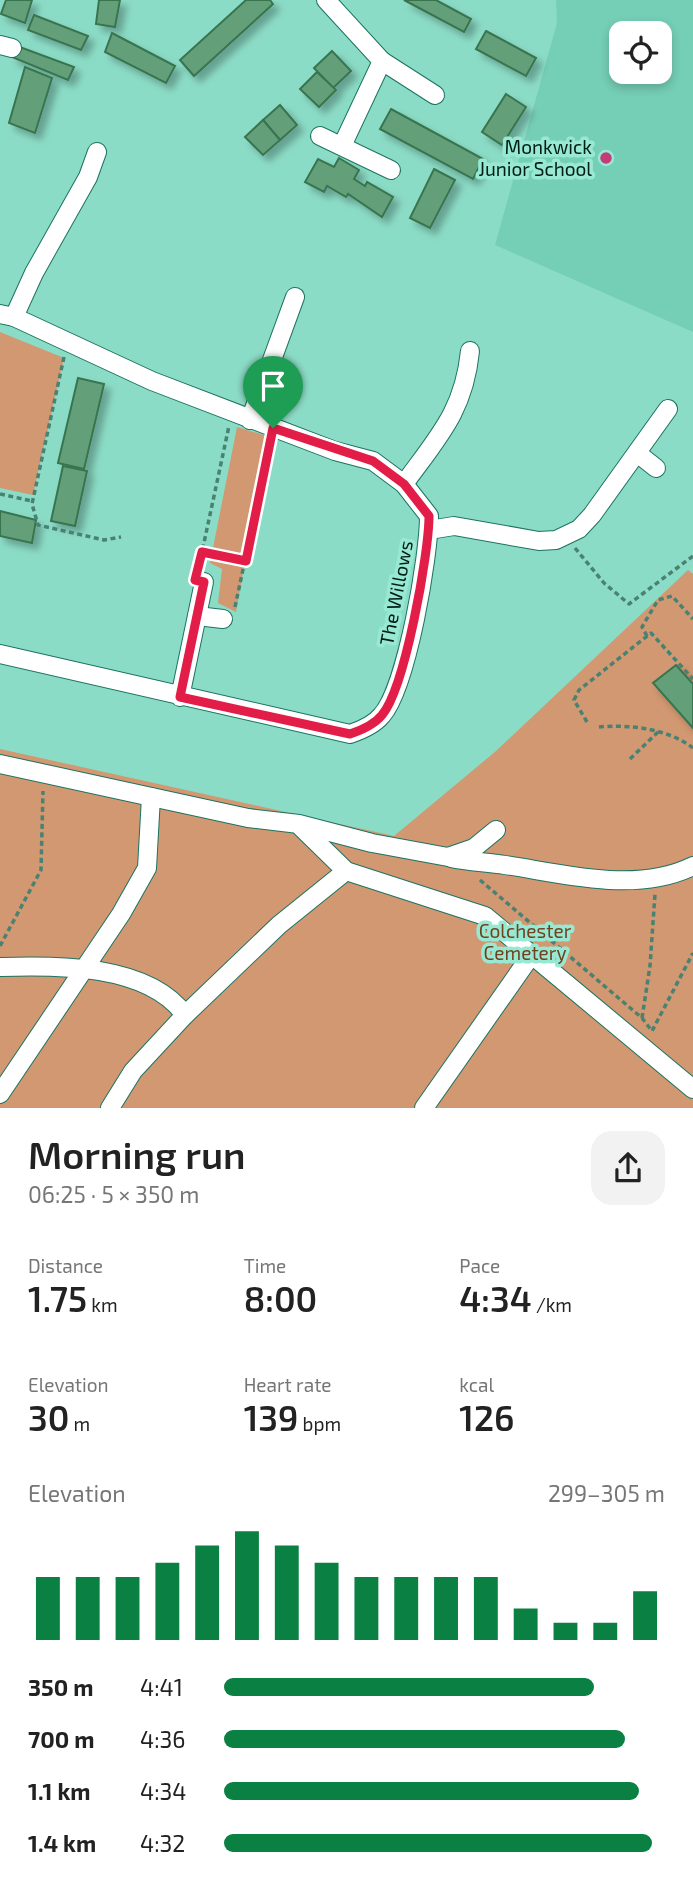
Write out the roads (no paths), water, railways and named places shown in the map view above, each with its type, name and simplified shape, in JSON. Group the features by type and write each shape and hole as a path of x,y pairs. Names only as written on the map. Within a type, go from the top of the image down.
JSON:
{"street":[{"path":"326,0 382,61 435,95"},
{"path":"342,146 382,61"},
{"path":"320,136 391,170"},
{"path":"7,315 85,183 97,152"},
{"path":"85,183 104,188"},
{"path":"250,420 279,320 295,297"},
{"name":"The Willows","path":"0,654 321,730 350,734 367,728 382,716 393,699 402,672 429,530 429,516 404,484 373,461 250,420 7,315"},
{"path":"404,484 455,412 465,386 470,351"},
{"path":"429,530 454,526 540,541 565,536 579,529 592,515 668,409"},
{"path":"637,453 656,468"},
{"path":"180,697 204,582"},
{"path":"197,616 223,619"},
{"path":"0,764 248,818 299,824 372,843 453,858 597,879 656,878 693,866"},
{"path":"0,1094 121,915 146,869 151,832 151,797"},
{"path":"299,824 346,871 485,916 693,1089"},
{"path":"453,858 474,848 496,830"},
{"path":"500,864 516,850"},
{"path":"110,1108 133,1071 185,1015 279,925 346,871"},
{"path":"424,1108 532,954"},
{"path":"0,967 36,966 139,982 175,1001 185,1015"}],"place":[{"name":"Monkwick Junior School","path":"606,158"}],"park label":[{"name":"Colchester Cemetery","path":"525,942"}]}
